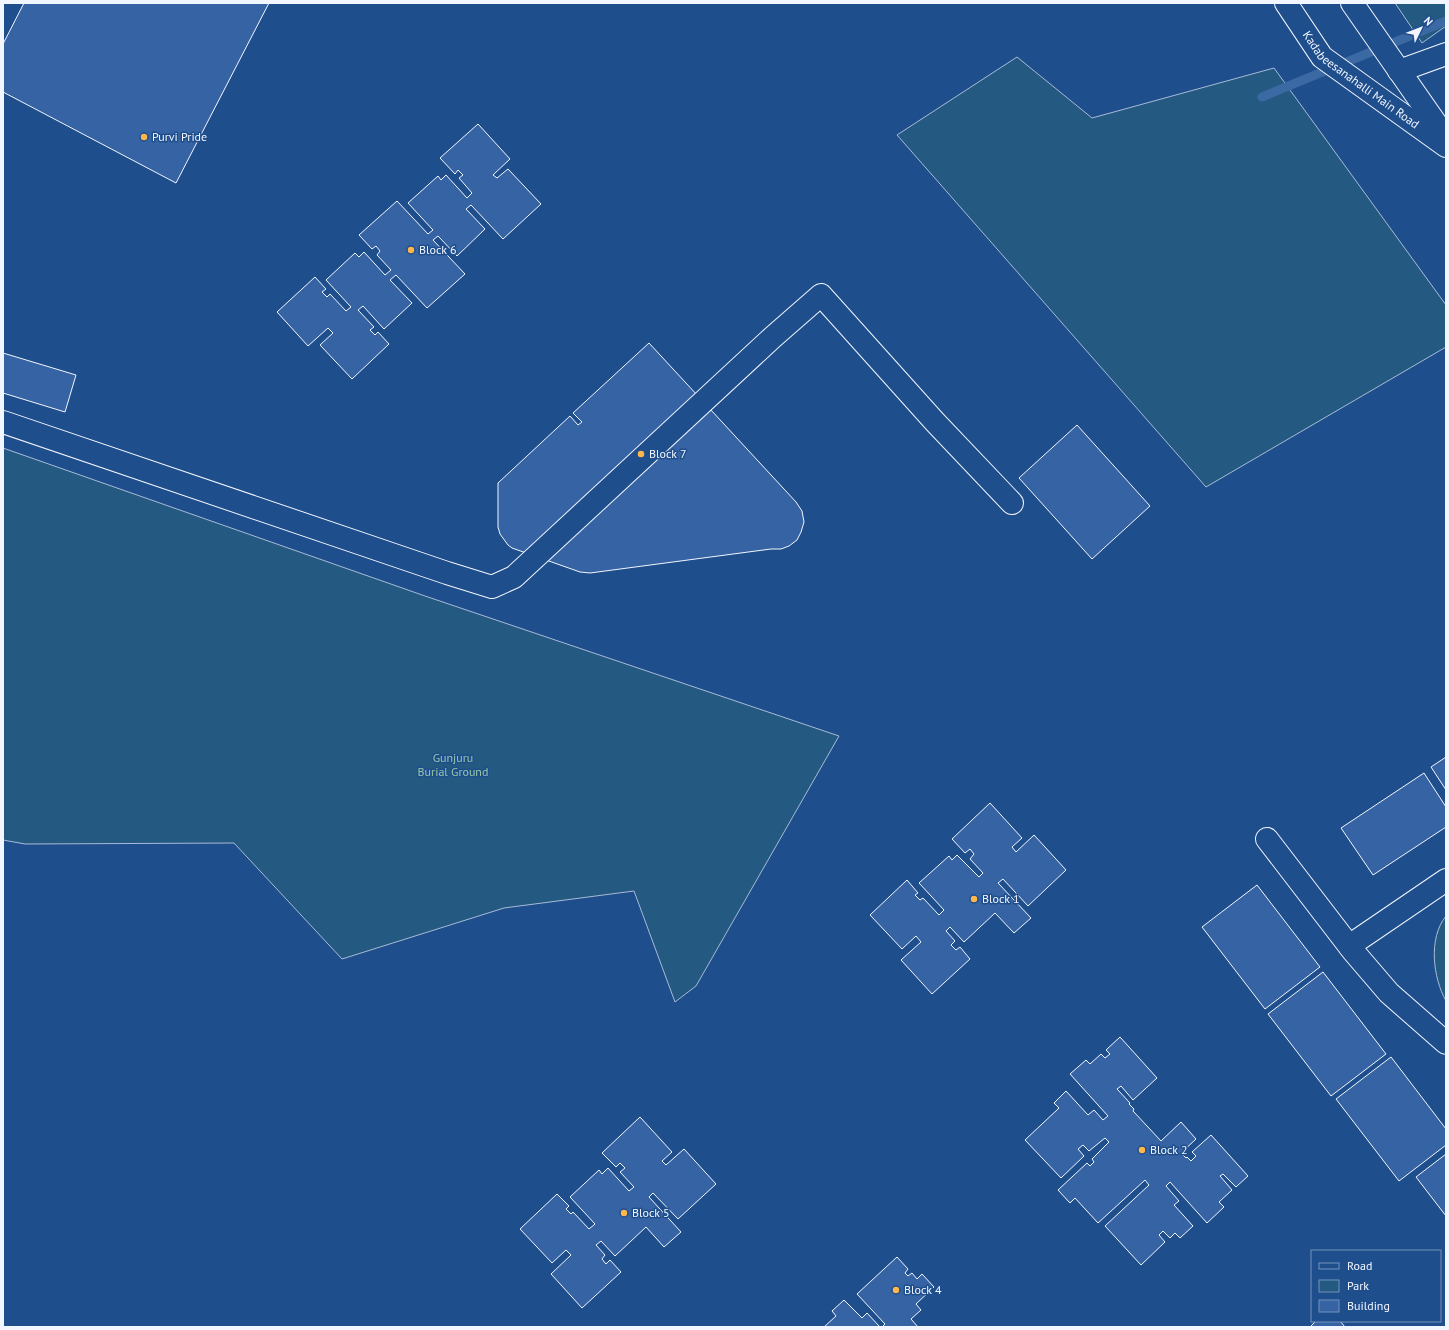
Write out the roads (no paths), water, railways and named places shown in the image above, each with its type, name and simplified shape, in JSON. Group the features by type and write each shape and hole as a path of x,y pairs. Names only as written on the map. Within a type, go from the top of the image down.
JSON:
{"street":[{"name":"Kadabeesanahalli Main Road","path":"1286,3 1322,57 1446,146"},
{"name":"Kadabeesanahalli Main Road","path":"1352,3 1446,138"},
{"path":"1399,71 1446,54"},
{"path":"3,422 492,587 514,577 773,337 821,295 935,422 1012,503"},
{"path":"1267,839 1349,946 1389,993 1446,1043"},
{"path":"1349,946 1446,880"}],"waterway":[{"path":"1262,97 1446,21"}],"place":[{"name":"Purvi Pride","path":"144,137"},
{"name":"Block 6","path":"411,250"},
{"name":"Block 7","path":"641,454"},
{"name":"Block 1","path":"974,899"},
{"name":"Block 2","path":"1142,1150"},
{"name":"Block 5","path":"624,1213"},
{"name":"Block 4","path":"896,1290"}],"park label":[{"name":"Gunjuru Burial Ground","path":"453,765"}]}
